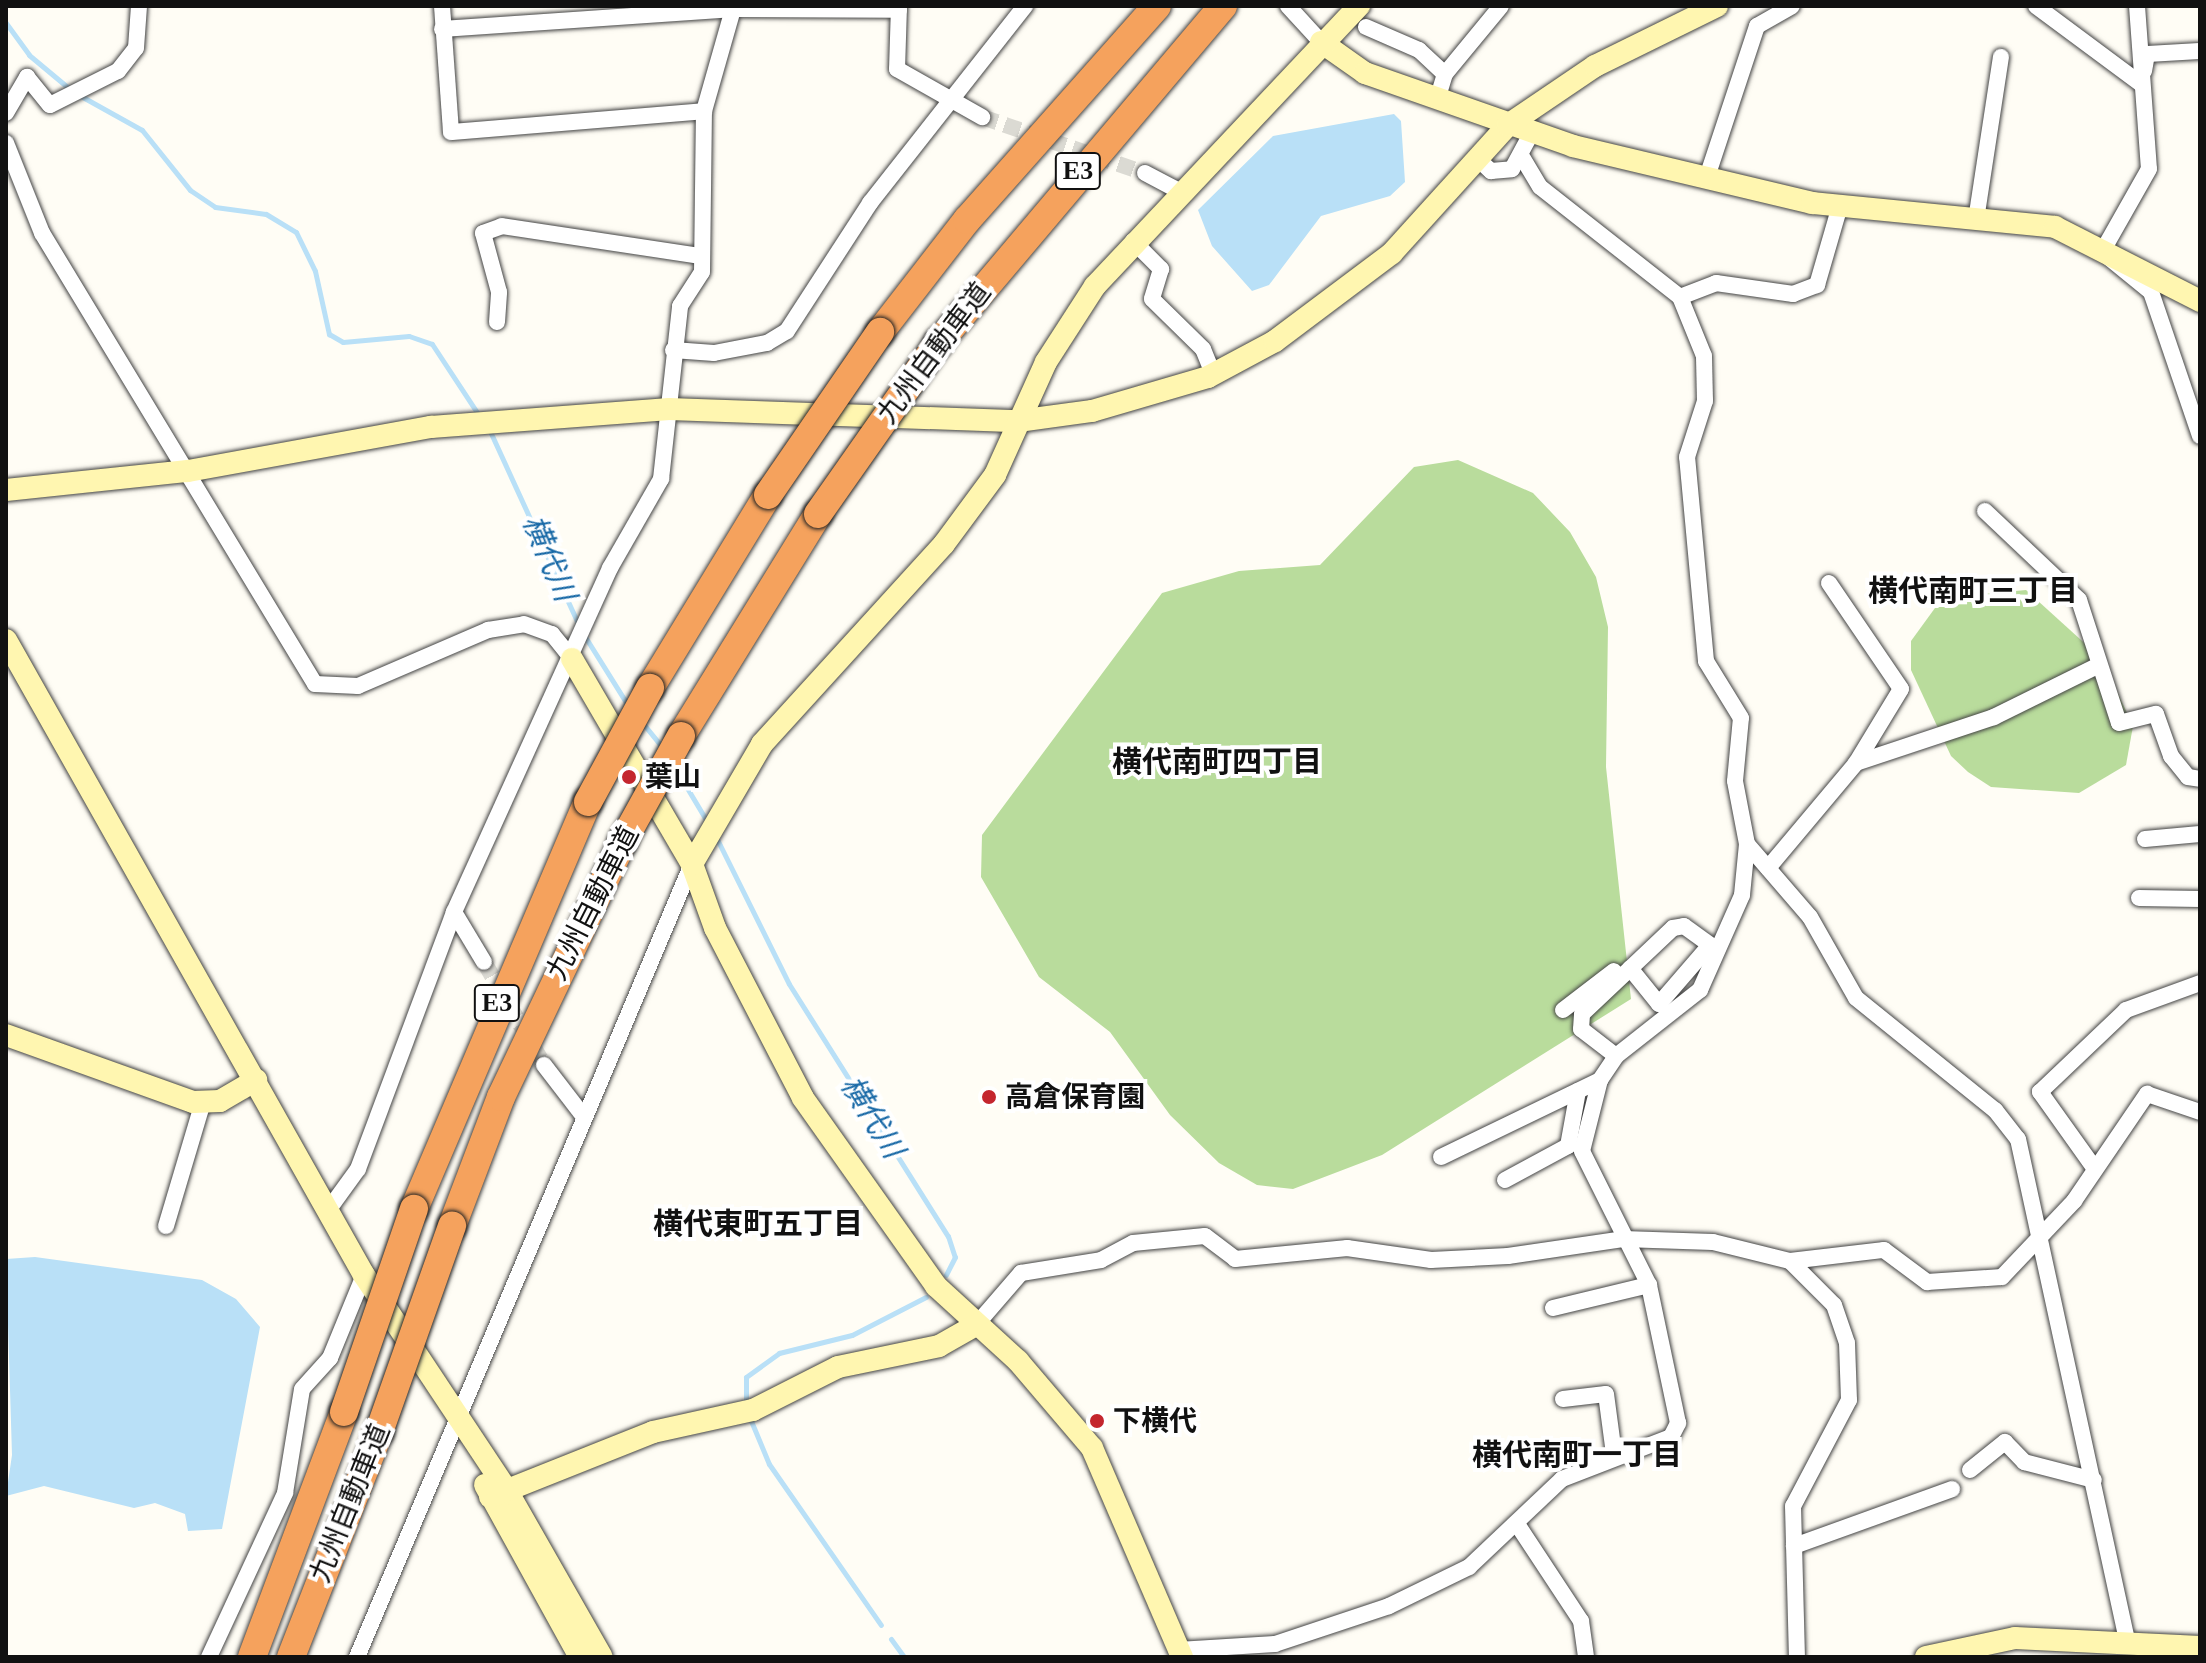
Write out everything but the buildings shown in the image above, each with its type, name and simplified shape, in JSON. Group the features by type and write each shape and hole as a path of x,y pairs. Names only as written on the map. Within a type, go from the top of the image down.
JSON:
{"highway":[{"name":"九州自動車道","path":"252,1657 344,1412 414,1209 588,802 650,688 768,495 880,332 977,209 1157,6"},
{"name":"九州自動車道","path":"291,1657 379,1432 501,1097 623,841 681,736 818,514 939,342 1223,6"}],"street":[{"path":"6,113 27,77 50,105 118,71 136,48 139,6"},
{"path":"442,6 451,132 704,111"},
{"path":"673,350 714,353 767,343 787,331 870,203 1025,6"},
{"path":"1288,6 1321,42 1365,73 1508,125 1840,206 2055,227 2200,301"},
{"path":"1437,100 1445,74 1501,6"},
{"path":"6,490 188,471 431,427 669,409 1018,421 1092,411 1213,374 1331,304 1392,253 1508,125 1595,66 1717,6"},
{"path":"1708,174 1757,26 1771,10 1792,6"},
{"path":"2036,6 2141,84"},
{"path":"2102,252 2149,169 2137,6"},
{"path":"442,29 734,8 899,8 897,69 982,117"},
{"path":"329,1209 358,1169 454,912 572,659 610,568 661,479 680,306 702,272 704,111 734,8"},
{"path":"357,1657 455,1417 692,864 762,744 944,544 995,475 1046,362 1133,241 1321,42 1362,17 1419,50 1445,74"},
{"path":"2141,84 2147,54 2200,51"},
{"path":"1976,220 2001,57"},
{"path":"1478,159 1491,171 1512,169 1523,159 1532,132"},
{"path":"6,143 42,233 315,684 358,686 488,630 524,624 552,634 572,659 692,864 715,928 803,1098 879,1212 976,1325 1092,1448 1180,1653 1275,1644 1389,1606 1469,1567 1519,1527 1562,1479 1614,1454 1671,1437 1678,1423 1649,1285 1623,1239 1582,1151 1600,1080 1616,1056 1700,990 1742,895 1747,844 1735,781 1741,718 1706,661 1697,600 1687,457 1705,401 1704,356 1680,297 1540,187 1523,159"},
{"path":"1145,173 1181,192"},
{"path":"1680,297 1716,283 1805,292 1824,270 1840,206"},
{"path":"497,322 499,292 483,233 502,226 700,256"},
{"path":"1133,241 1161,269 1152,299 1203,349 1213,374"},
{"path":"2102,252 2151,292 2200,436"},
{"path":"1985,511 2079,600 2102,653 2097,666 2119,723 2156,714 2171,756 2188,777 2200,779"},
{"path":"1768,868 1856,763 1901,689 1829,583"},
{"path":"6,640 364,1275 602,1657"},
{"path":"1856,763 1994,717 2097,666"},
{"path":"2145,839 2200,834"},
{"path":"1747,844 1810,917 1856,998 2010,1125 2042,1230 2127,1640"},
{"path":"2139,898 2200,899"},
{"path":"454,912 484,962"},
{"path":"1563,1010 1615,971 1627,972 1659,1004 1710,945 1684,926 1673,928 1627,972 1582,1014 1581,1029 1616,1056"},
{"path":"2095,1169 2040,1092 2126,1010 2200,983"},
{"path":"6,1035 203,1102 256,1080"},
{"path":"544,1065 584,1117"},
{"path":"1441,1157 1600,1080"},
{"path":"1505,1180 1568,1146 1578,1091"},
{"path":"498,1493 653,1432 753,1410 838,1367 939,1346 976,1325 1021,1273 1101,1260 1133,1243 1205,1236 1235,1259 1347,1248 1431,1260 1623,1239 1713,1242 1790,1261 1884,1250 1927,1282 2002,1277 2095,1169 2147,1094 2200,1112"},
{"path":"166,1226 203,1102"},
{"path":"1790,1261 1834,1305 1847,1343 1849,1400 1805,1474 1793,1506 1797,1657"},
{"path":"209,1657 285,1493 302,1389 330,1358 364,1275"},
{"path":"1553,1308 1649,1285"},
{"path":"1563,1399 1606,1394 1614,1454"},
{"path":"1970,1470 2005,1442 2024,1462 2094,1480"},
{"path":"1794,1546 1952,1489"},
{"path":"498,1493 580,1657"},
{"path":"1519,1527 1581,1621 1586,1657"},
{"path":"1934,1657 2015,1638 2127,1640 2200,1647"}],"green space":[{"path":"1458,460 1533,493 1570,532 1596,577 1608,627 1606,767 1631,999 1382,1155 1293,1189 1257,1185 1219,1163 1170,1115 1110,1032 1039,977 981,877 982,835 1162,593 1239,571 1320,565 1414,467"},
{"path":"2026,590 2102,659 2133,726 2126,765 2079,793 1991,787 1968,772 1951,756 1911,670 1911,641 1935,608 1963,596"}],"water":[{"path":"1394,114 1401,121 1405,182 1390,196 1321,216 1269,285 1252,291 1212,246 1198,210 1273,136"},
{"path":"35,1257 202,1280 236,1299 260,1327 222,1529 188,1531 185,1514 155,1503 134,1508 44,1486 6,1496 12,1455 6,1259"}],"waterway":[{"name":"横代川","path":"6,23 29,55 71,90"},
{"name":"横代川","path":"79,95 142,130 190,190 215,207 266,214 296,232 315,271 329,334 343,342 409,336 432,344 480,417"},
{"path":"489,429 579,626"},
{"name":"横代川","path":"584,635 629,707"},
{"name":"横代川","path":"641,721 662,747"},
{"name":"横代川","path":"674,766 708,823"},
{"name":"横代川","path":"715,835 789,984 948,1236 955,1257 946,1275"},
{"name":"横代川","path":"746,1406 746,1377 779,1353 852,1335 926,1297"},
{"name":"横代川","path":"749,1416 769,1464 881,1625"},
{"name":"横代川","path":"891,1639 904,1657"}],"tunnel":[{"path":"982,117 1145,173"},
{"path":"484,962 544,1065"}],"place":[{"name":"葉山","path":"629,777"},
{"name":"高倉保育園","path":"989,1097"},
{"name":"下横代","path":"1097,1421"}],"district":[{"name":"横代南町三丁目","path":"1973,591"},
{"name":"横代南町四丁目","path":"1217,762"},
{"name":"横代東町五丁目","path":"758,1224"},
{"name":"横代南町一丁目","path":"1577,1455"}]}
